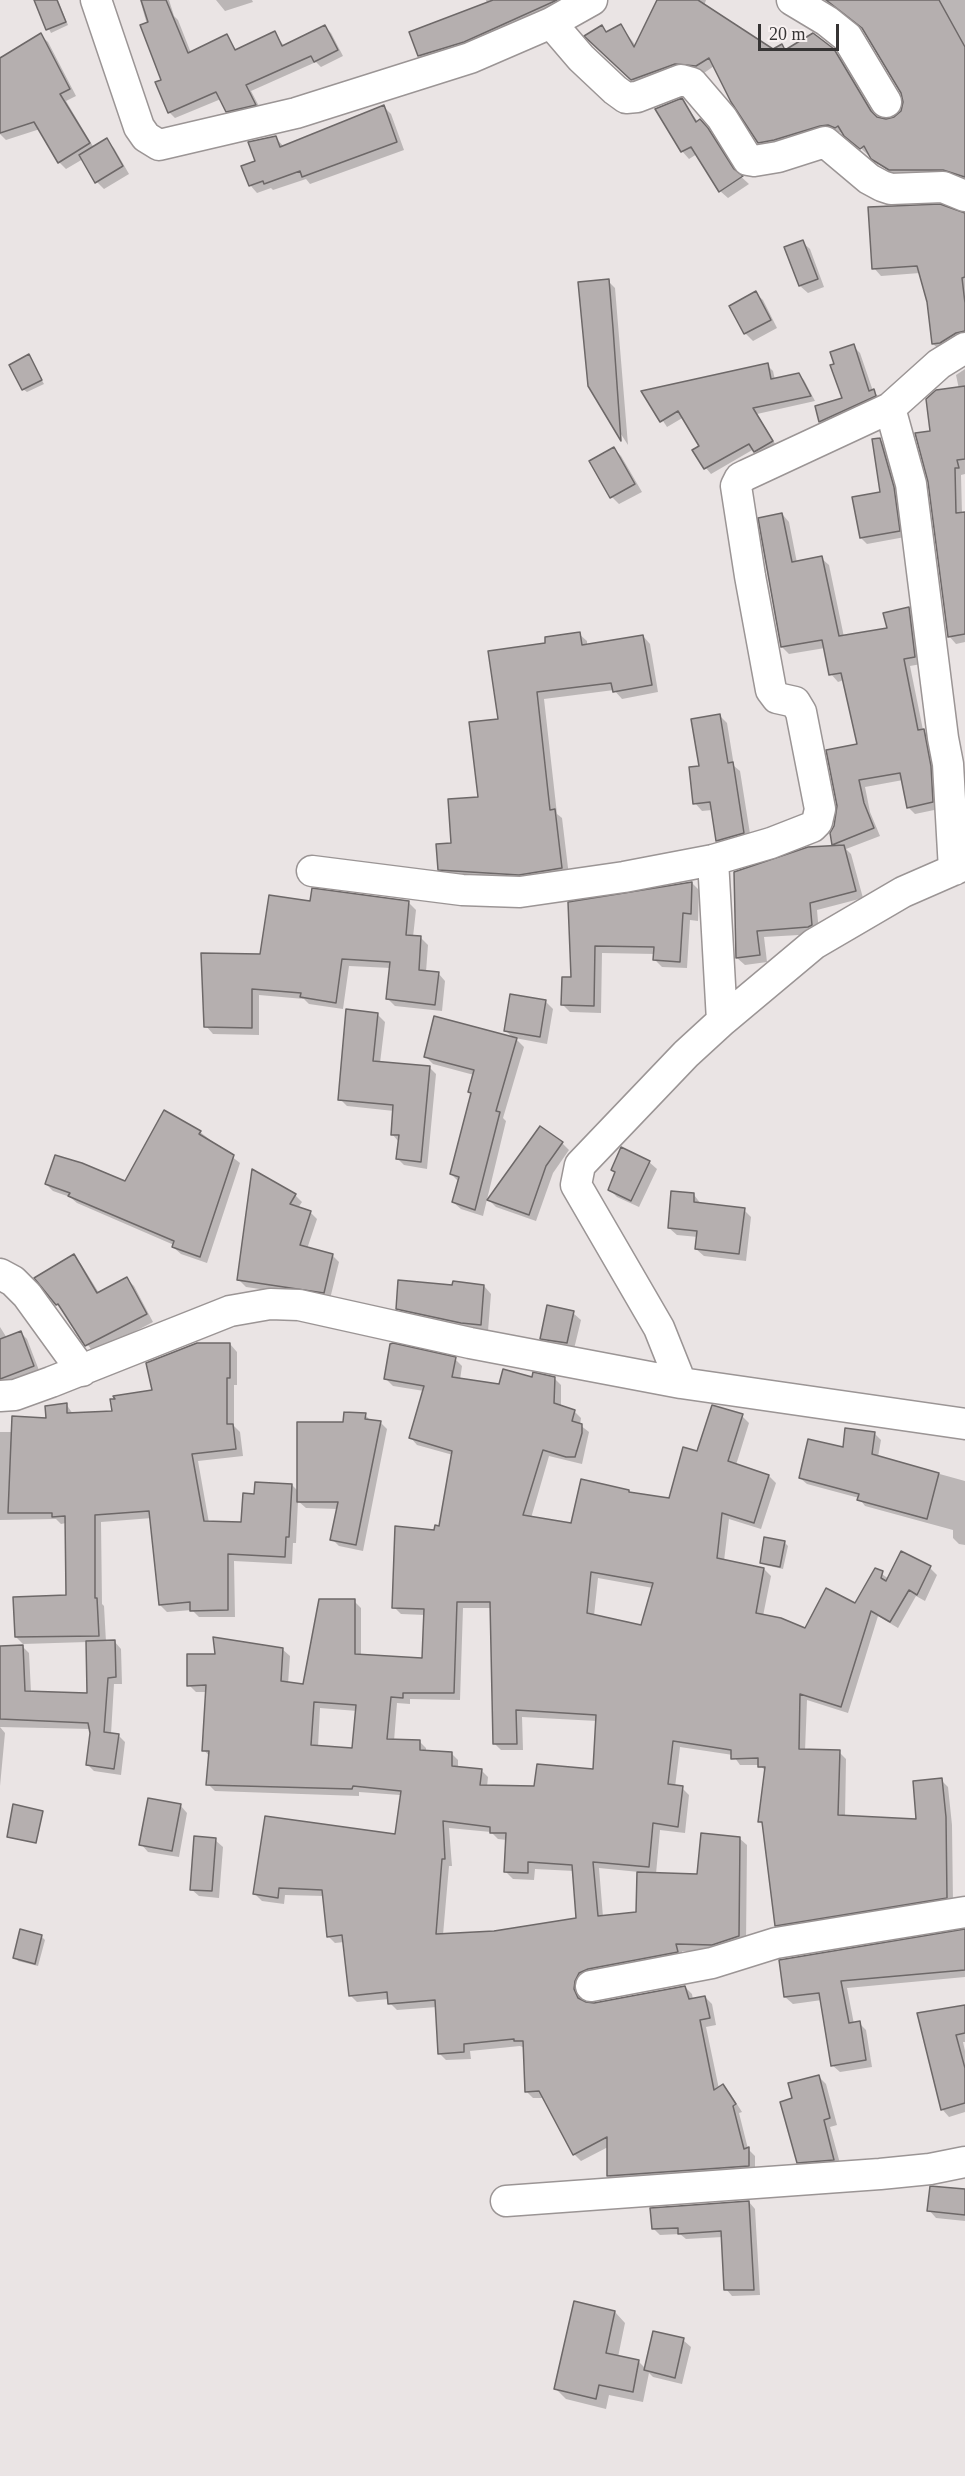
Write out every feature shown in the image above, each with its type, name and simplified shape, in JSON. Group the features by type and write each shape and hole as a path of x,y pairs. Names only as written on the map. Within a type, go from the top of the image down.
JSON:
{"street":[{"path":"96,0 139,127 146,137 159,145 296,113 470,58 551,23 591,0"},
{"path":"792,0 827,21 847,38 886,102"},
{"path":"551,23 580,58 626,98 637,97 681,80 692,83 728,126 748,160 778,157 825,141 869,179 882,186 891,189 943,187 965,196"},
{"path":"312,871 462,890 520,892 624,878 713,861 771,843 812,827 821,814 801,712 795,702 777,699 771,690 736,486 740,478 890,408 939,364 965,348"},
{"path":"681,1383 659,1328 576,1185 580,1166 686,1054 814,944 903,892 959,867 948,764 911,484 890,408"},
{"path":"713,861 722,1021"},
{"path":"0,1274 13,1281 27,1295 82,1371"},
{"path":"0,1396 15,1395 82,1371 230,1311 270,1304 298,1305 470,1343 681,1383 965,1424"},
{"path":"591,1986 712,1962 776,1943 965,1912"},
{"path":"506,2201 880,2174 930,2169 965,2162"}],"building":[{"path":"34,0 57,0 66,22 46,30"},
{"path":"141,0 166,0 188,53 227,34 235,50 275,31 282,46 325,25 338,50 314,62 311,56 246,85 256,105 226,112 216,92 168,113 155,82 161,80 140,25 148,22"},
{"path":"493,0 557,0 464,42 418,56 409,32"},
{"path":"657,0 698,0 773,49 782,44 785,50 813,33 834,49 871,111 877,117 886,119 894,117 901,111 903,102 901,93 862,28 826,0 939,0 965,47 965,177 943,170 889,170 871,159 864,146 860,149 844,136 838,126 835,128 828,125 820,126 758,143 731,102 709,58 696,66 675,64 631,80 584,36 602,25 606,32 621,24 634,47"},
{"path":"41,33 70,89 60,94 90,143 58,163 34,122 0,133 0,58"},
{"path":"682,98 696,122 700,119 708,128 734,169 743,176 719,192 691,147 681,152 655,109"},
{"path":"384,105 397,142 302,177 300,171 264,184 263,181 249,186 241,166 255,161 248,142 276,136 280,147"},
{"path":"107,138 123,166 95,183 79,155"},
{"path":"940,204 965,213 965,277 962,278 965,331 956,333 940,343 932,344 927,302 917,266 872,269 868,207"},
{"path":"803,240 818,279 799,286 784,247"},
{"path":"609,279 621,441 588,386 578,282"},
{"path":"756,291 771,320 744,334 729,306"},
{"path":"854,344 869,391 874,389 876,396 819,422 815,406 842,398 830,365 834,364 830,352"},
{"path":"29,354 42,380 22,390 9,365"},
{"path":"768,363 771,379 799,373 811,396 753,408 773,441 754,452 749,444 704,469 692,450 699,446 678,411 660,422 641,391"},
{"path":"965,386 965,459 957,460 959,468 955,468 956,513 965,512 965,634 948,637 928,482 915,433 930,431 926,399 936,390"},
{"path":"880,438 894,487 900,531 860,538 852,497 880,492 872,439"},
{"path":"614,447 635,484 610,498 589,461"},
{"path":"782,513 792,562 822,556 839,636 887,628 883,613 909,607 915,657 904,659 918,730 924,729 931,766 933,802 907,808 900,773 859,780 864,803 874,828 832,845 830,833 834,826 837,806 826,750 857,744 841,673 829,675 822,640 781,647 758,518"},
{"path":"580,632 582,645 643,635 652,685 613,692 611,683 537,692 550,810 555,809 562,868 519,875 438,870 436,844 451,843 448,799 478,797 469,722 498,719 488,651 545,643 545,637"},
{"path":"720,714 728,763 733,762 744,833 716,841 710,802 693,804 689,767 699,766 691,719"},
{"path":"844,845 856,891 810,903 812,925 808,927 757,931 760,955 736,958 734,872 808,847"},
{"path":"692,882 691,914 683,913 680,962 653,960 654,947 595,946 594,1006 561,1005 562,977 571,977 568,902"},
{"path":"312,888 409,901 406,935 421,936 419,970 439,972 435,1005 386,999 390,962 342,959 336,1003 300,997 301,993 252,989 252,1028 204,1027 201,953 260,954 269,895 310,901"},
{"path":"510,994 546,1000 540,1037 504,1031"},
{"path":"346,1009 378,1013 373,1061 430,1066 421,1162 396,1159 399,1135 391,1135 393,1105 338,1100"},
{"path":"434,1016 517,1038 496,1111 500,1112 475,1210 452,1202 459,1177 450,1174 471,1093 468,1092 474,1070 424,1057"},
{"path":"164,1110 201,1131 199,1134 234,1155 200,1257 172,1247 174,1241 68,1196 70,1193 45,1184 55,1155 82,1163 125,1181"},
{"path":"540,1126 563,1142 546,1166 529,1215 487,1200"},
{"path":"621,1147 650,1161 631,1201 608,1190 615,1172 611,1170"},
{"path":"252,1169 296,1194 290,1204 311,1211 300,1245 333,1254 324,1293 237,1280"},
{"path":"671,1191 694,1193 694,1202 745,1208 739,1254 695,1249 697,1231 668,1228"},
{"path":"74,1254 97,1293 127,1277 147,1314 85,1346 58,1304 56,1305 34,1278"},
{"path":"398,1280 452,1285 453,1281 484,1285 481,1325 396,1309"},
{"path":"547,1305 574,1311 567,1343 540,1339"},
{"path":"21,1331 34,1366 0,1379 0,1339"},
{"path":"197,1343 230,1343 227,1424 233,1424 236,1449 192,1454 204,1521 241,1522 243,1493 254,1494 255,1482 292,1484 289,1537 286,1537 285,1557 228,1554 228,1610 190,1611 190,1602 159,1605 149,1511 95,1515 95,1598 97,1598 99,1636 15,1637 13,1597 66,1595 65,1516 52,1517 52,1513 8,1513 12,1416 46,1418 45,1406 67,1403 67,1413 112,1411 110,1399 115,1399 113,1396 152,1390 146,1363"},
{"path":"390,1344 456,1357 452,1377 499,1384 503,1369 532,1377 533,1372 555,1377 554,1403 575,1410 572,1421 582,1424 582,1433 575,1457 566,1457 543,1450 523,1515 571,1523 581,1479 629,1490 629,1492 669,1498 683,1447 697,1451 712,1405 743,1414 728,1461 769,1475 754,1523 722,1513 717,1558 764,1568 756,1613 781,1618 805,1628 826,1588 855,1603 875,1568 883,1571 881,1578 886,1581 901,1551 931,1566 917,1595 909,1590 890,1622 871,1611 841,1707 800,1694 799,1749 840,1750 838,1815 916,1819 913,1781 942,1778 946,1817 947,1898 775,1926 762,1822 758,1822 765,1767 758,1767 758,1758 731,1759 731,1750 673,1741 668,1784 683,1786 678,1827 653,1823 649,1867 593,1862 598,1916 636,1912 637,1872 697,1874 701,1833 740,1837 739,1936 712,1945 676,1944 678,1952 588,1969 579,1973 574,1989 578,1998 594,2003 685,1986 689,1999 705,1996 710,2018 700,2020 714,2090 723,2084 736,2104 733,2106 744,2149 749,2147 749,2166 607,2176 607,2137 573,2155 539,2091 525,2092 523,2041 514,2041 514,2039 464,2044 464,2052 438,2054 435,2000 388,2004 387,1992 349,1996 342,1935 327,1937 322,1890 279,1888 278,1898 253,1894 265,1816 395,1834 401,1791 353,1786 352,1789 206,1785 209,1751 202,1751 206,1685 187,1686 187,1654 215,1654 213,1637 283,1648 281,1681 303,1684 319,1599 355,1599 355,1654 422,1658 424,1609 392,1608 395,1526 434,1530 435,1525 439,1526 452,1451 409,1438 424,1386 384,1379","holes":["591,1572 653,1583 641,1625 587,1613","457,1602 490,1602 493,1744 517,1744 516,1710 596,1715 593,1769 537,1764 534,1786 480,1785 482,1769 452,1766 452,1752 420,1750 420,1740 387,1739 391,1697 403,1698 403,1693 454,1693","314,1702 356,1705 352,1748 311,1745","443,1821 490,1827 490,1833 506,1833 504,1872 528,1873 528,1862 572,1865 576,1918 494,1931 436,1934 442,1859 445,1859"]},
{"path":"344,1412 366,1413 365,1419 381,1421 356,1545 330,1540 338,1502 297,1502 297,1422 343,1422"},
{"path":"845,1428 875,1432 872,1454 939,1473 927,1519 857,1500 859,1494 799,1478 808,1439 843,1447"},
{"path":"764,1537 785,1541 780,1567 760,1563"},
{"path":"115,1640 116,1677 108,1678 104,1732 119,1734 114,1769 86,1765 90,1733 88,1723 0,1719 0,1646 23,1645 25,1691 87,1693 86,1641"},
{"path":"148,1798 181,1804 172,1851 139,1845"},
{"path":"13,1804 43,1811 36,1843 7,1837"},
{"path":"194,1836 216,1838 212,1891 190,1890"},
{"path":"20,1929 42,1935 35,1964 13,1958"},
{"path":"965,1929 965,1970 841,1981 849,2023 860,2021 866,2060 831,2066 819,1993 784,1997 779,1960"},
{"path":"965,2005 965,2033 956,2035 965,2068 965,2103 941,2110 917,2013"},
{"path":"819,2075 830,2118 824,2120 834,2160 797,2163 780,2102 792,2098 788,2083"},
{"path":"930,2186 965,2189 965,2215 927,2211"},
{"path":"749,2201 754,2290 724,2290 721,2231 678,2234 678,2228 652,2229 650,2208"},
{"path":"574,2301 615,2311 606,2353 639,2360 633,2392 599,2385 596,2399 554,2389"},
{"path":"653,2331 684,2338 675,2378 644,2370"}]}
